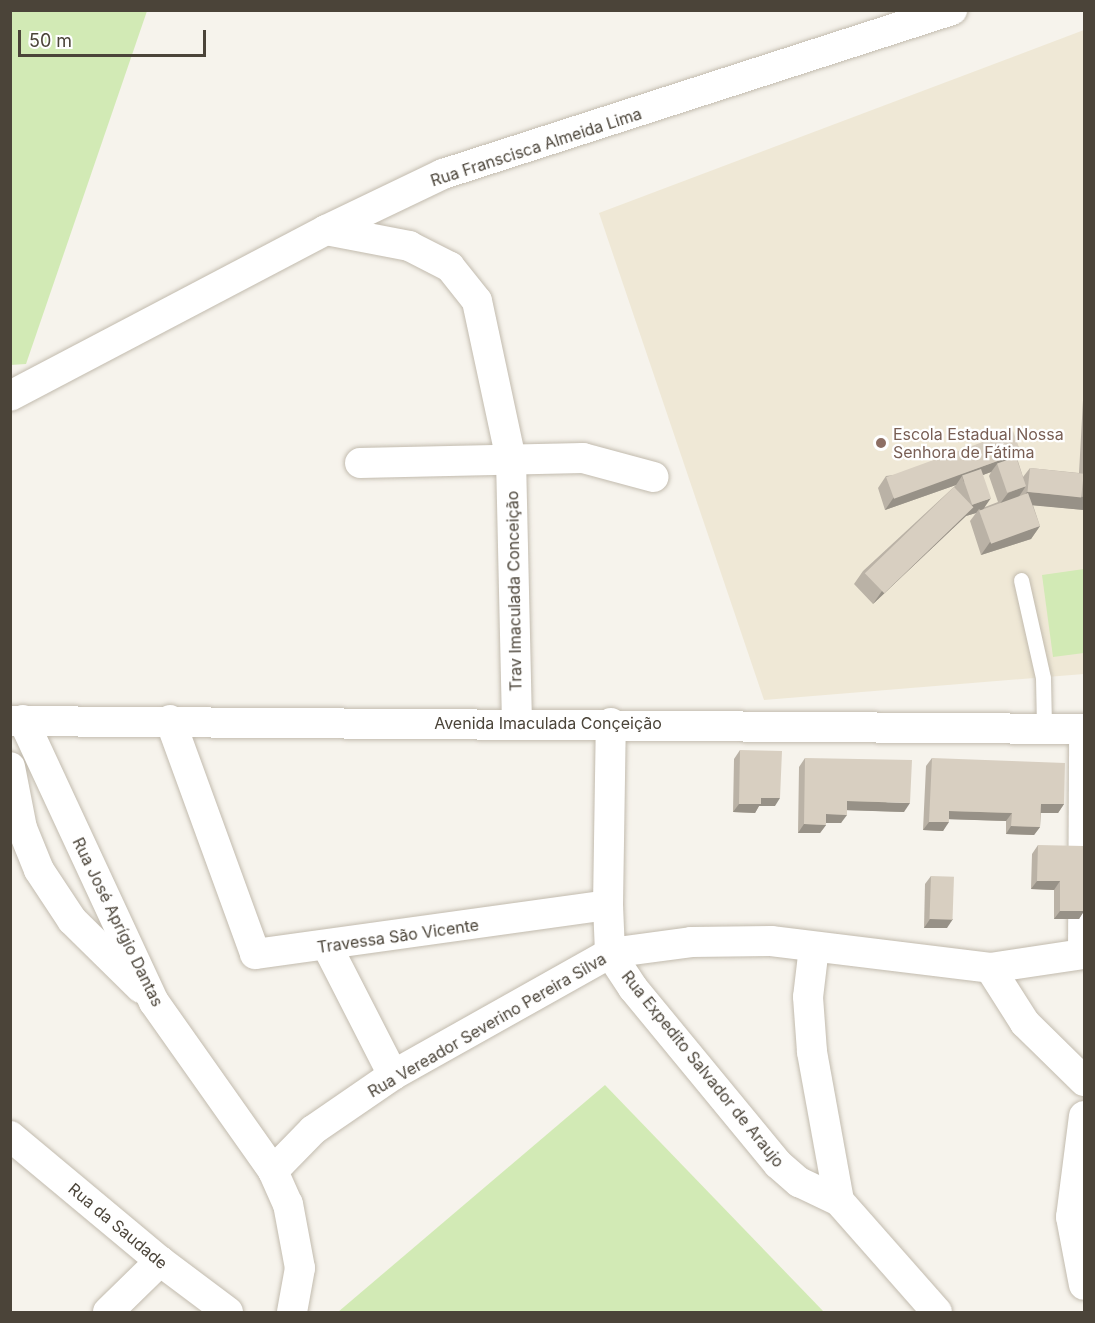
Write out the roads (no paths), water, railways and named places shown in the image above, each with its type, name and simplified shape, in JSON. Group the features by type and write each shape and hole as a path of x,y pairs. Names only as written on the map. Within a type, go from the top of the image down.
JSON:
{"street":[{"name":"Rua Franscisca Almeida Lima","path":"10,396 326,230 443,174 952,10"},
{"name":"Trav Imaculada Conceição","path":"326,230 409,246 450,267 477,302 511,459 517,724"},
{"path":"360,463 583,458 654,477"},
{"name":"Avenida Imaculada Conçeição","path":"17,720 611,723 1084,729"},
{"name":"Rua José Aprígio Dantas","path":"17,720 154,1002 273,1171"},
{"name":"Travessa São Vicente","path":"170,720 255,954 327,946 608,905"},
{"path":"610,953 608,905 611,723"},
{"path":"1084,729 1084,954"},
{"path":"10,767 22,828 39,870 72,920 154,1002"},
{"name":"Rua Vereador Severino Pereira Silva","path":"273,1171 314,1130 393,1076 610,953 691,942 771,942 990,968 1084,954"},
{"path":"327,946 393,1076"},
{"path":"814,947 808,997 812,1052 839,1202"},
{"name":"Rua Expedito Salvador de Araujo","path":"610,953 633,988 778,1164 799,1182 839,1202 937,1312"},
{"path":"990,968 1024,1023 1084,1081"},
{"path":"1084,1116 1071,1217 1084,1285"},
{"name":"Rua da Saudade","path":"10,1136 160,1261 228,1312"},
{"path":"273,1171 288,1204 300,1268 292,1312"},
{"path":"108,1312 160,1261"}],"lane":[{"path":"1021,580 1043,678 1044,727"}],"place":[{"name":"Escola Estadual Nossa Senhora de Fátima","path":"881,443"}]}
